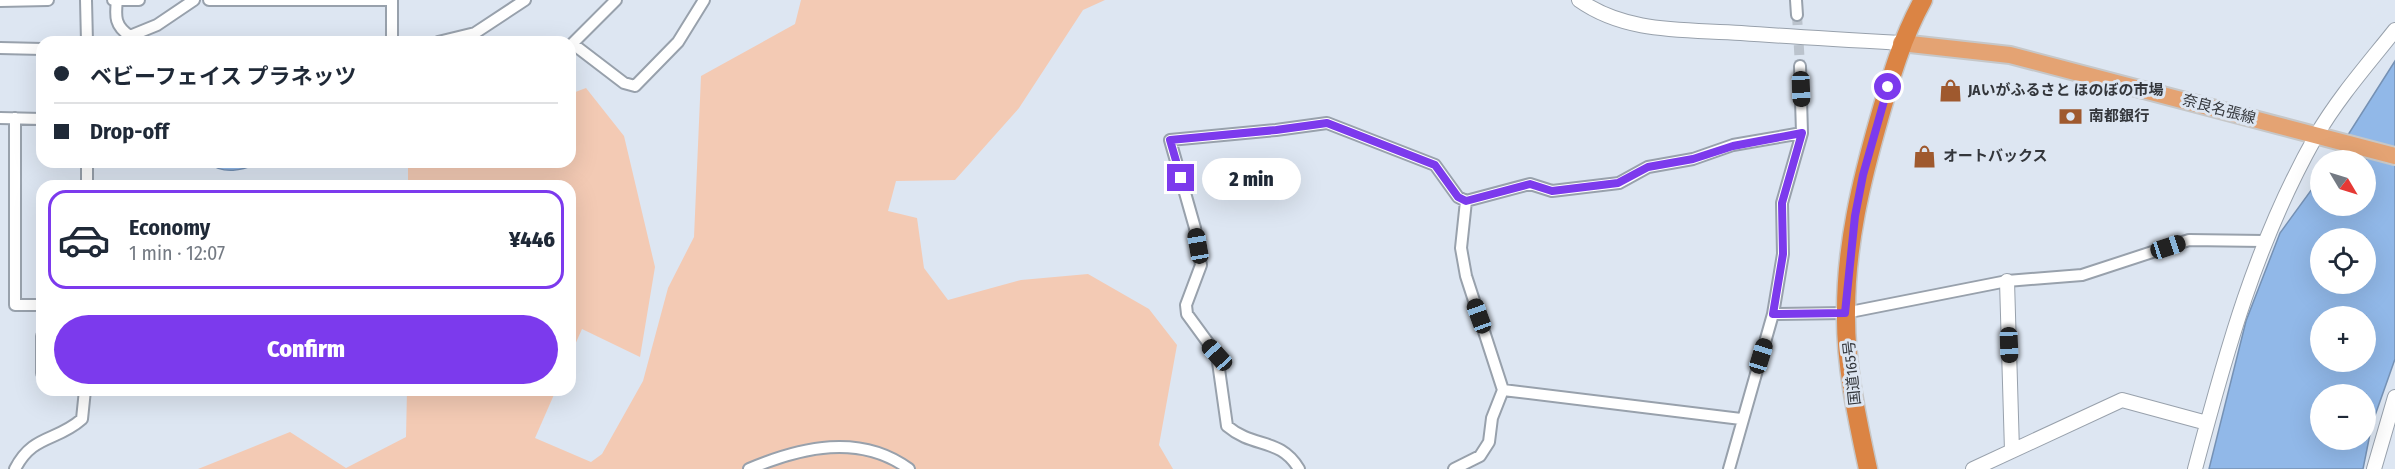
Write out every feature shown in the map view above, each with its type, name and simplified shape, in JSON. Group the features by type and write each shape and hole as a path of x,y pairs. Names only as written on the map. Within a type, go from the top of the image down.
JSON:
{"highway":[{"name":"国道165号","path":"1868,469 1855,408 1845,313 1851,236 1863,175 1901,43 1923,0"}],"main road":[{"name":"奈良名張線","path":"1901,43 2010,55 2395,156"}],"street":[{"path":"0,1 48,0"},
{"path":"86,0 87,36"},
{"path":"113,0 139,0"},
{"path":"117,0 115,16 119,28 130,36 157,25 194,0"},
{"path":"209,0 392,0 392,36"},
{"path":"463,36 475,33 525,0"},
{"path":"576,40 616,0"},
{"path":"576,49 624,83 635,86 678,42 704,0"},
{"path":"1579,0 1600,13 1621,21 1661,29 1901,43"},
{"path":"1796,0 1797,15"},
{"path":"2195,469 2236,322 2263,241 2354,80 2395,30"},
{"path":"0,48 36,49"},
{"path":"1729,469 1773,314 1783,254 1782,203 1802,133 1800,66"},
{"path":"0,118 36,119"},
{"path":"15,118 15,304 36,305"},
{"path":"1299,469 1283,449 1241,438 1227,426 1217,355 1186,314 1186,305 1201,265 1195,228 1170,140 1327,123 1435,165 1458,197 1466,201 1530,184 1552,191 1618,183 1648,167 1693,159 1733,146 1802,133"},
{"path":"1454,469 1480,456 1489,442 1492,417 1503,390 1464,266 1461,230 1466,201"},
{"path":"1773,314 1845,313 2007,281 2082,275 2189,240 2263,241"},
{"path":"2007,281 2012,451"},
{"path":"1503,390 1742,419"},
{"path":"15,469 22,456 35,443 70,430 82,419 84,396"},
{"path":"2374,469 2395,397"},
{"path":"1973,469 2121,400 2207,423"},
{"path":"749,469 811,449 852,445 894,458 909,469"}],"shaded area":[{"path":"801,0 1105,0 1083,10 1019,108 955,180 896,181 888,211 917,218 924,268 948,300 1021,280 1088,274 1149,309 1177,345 1159,445 1173,469 198,469 290,432 346,468 406,437 407,396 553,396 535,438 591,462 602,454 643,381 668,288 694,237 701,76 795,24"},
{"path":"586,88 624,136 655,267 640,357 582,329 576,342 576,180 408,180 408,168 576,168 576,92"}],"water":[{"path":"2395,61 2395,359 2376,413 2376,384 2310,384 2310,450 2367,450 2363,469 2209,469 2246,321 2280,233 2310,192 2310,216 2376,216 2376,150 2338,150"},
{"path":"218,168 247,168 233,170"}],"tunnel":[{"path":"1797,15 1800,66"}],"place":[{"name":"JAいがふるさと ほのぼの市場","path":"1950,90"},
{"name":"南都銀行","path":"2071,116"},
{"name":"オートバックス","path":"1925,156"}],"route":[{"path":"1181,178 1170,140 1327,123 1363,134 1435,165 1458,197 1466,201 1530,184 1552,191 1618,183 1648,167 1693,159 1733,146 1802,133 1782,203 1783,254 1773,314 1845,313 1851,236 1863,175 1888,87"}]}
